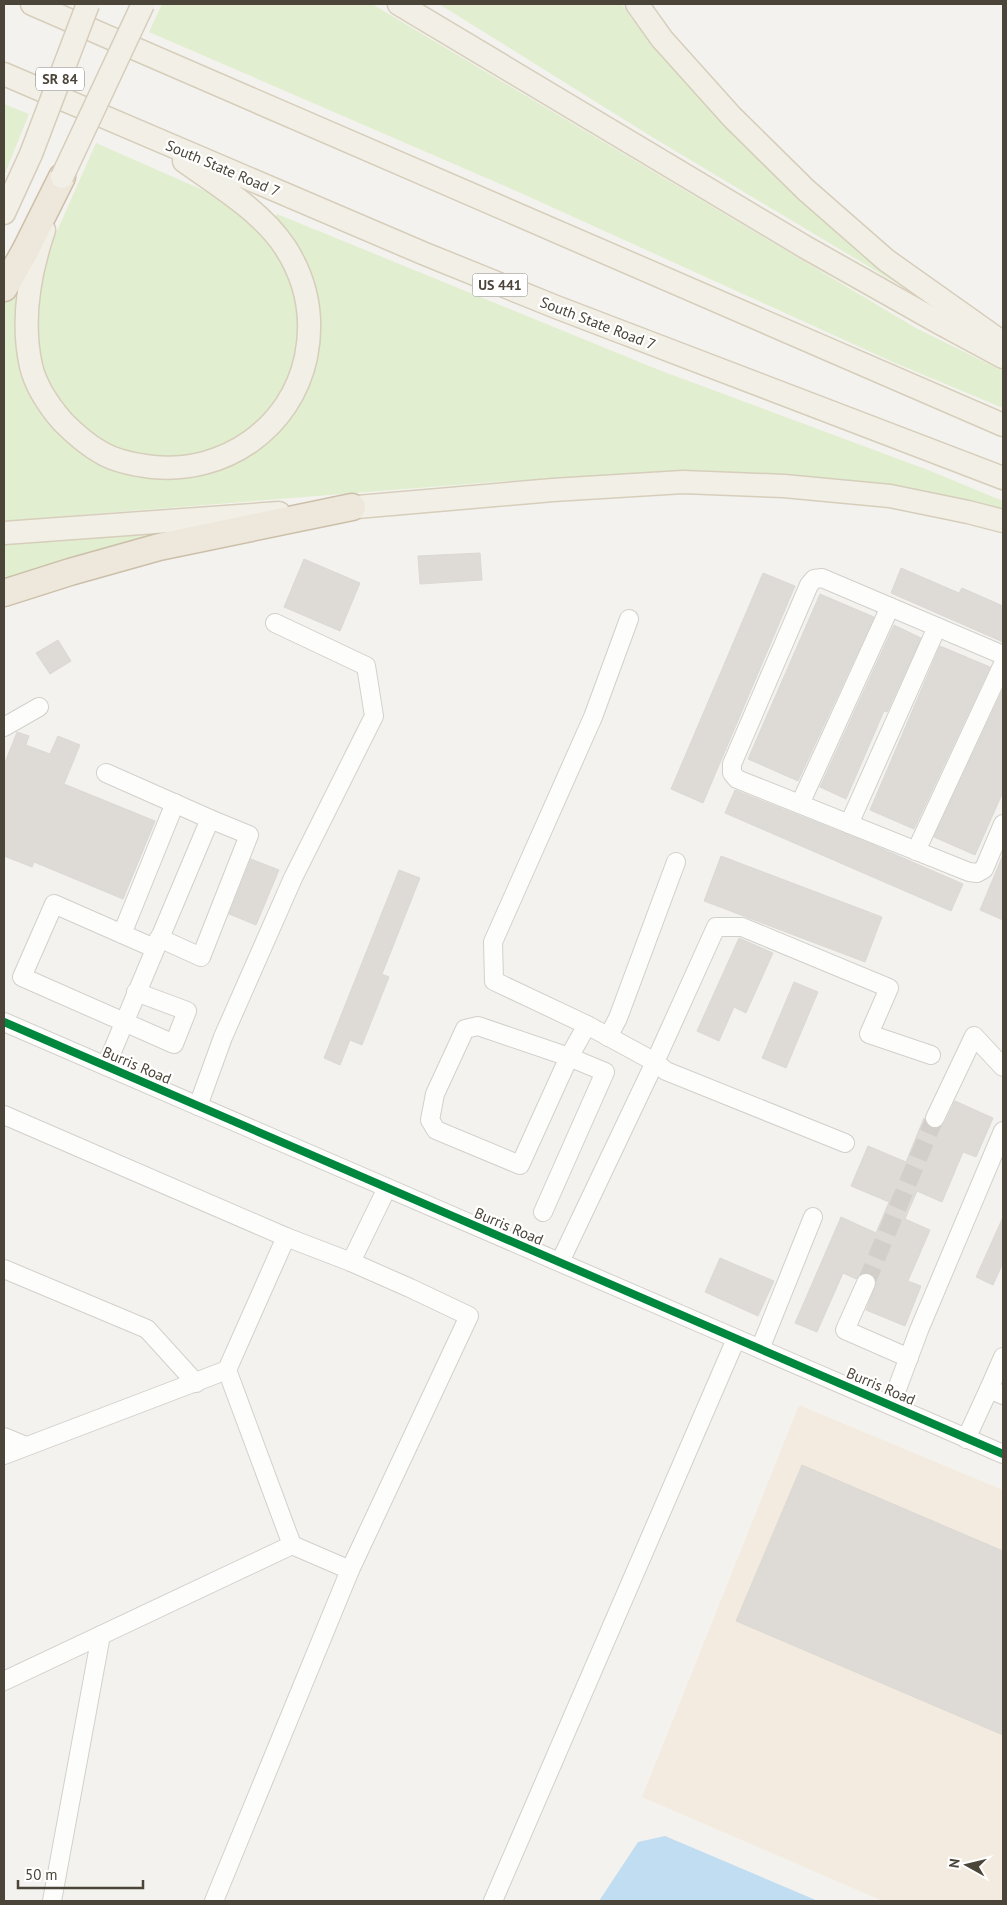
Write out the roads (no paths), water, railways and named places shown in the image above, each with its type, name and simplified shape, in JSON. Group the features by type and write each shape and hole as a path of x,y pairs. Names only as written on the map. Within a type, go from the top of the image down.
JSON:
{"highway":[{"path":"4,288 62,177"},
{"path":"4,593 159,547 352,507"}],"main road":[{"path":"32,4 1003,425"},
{"name":"SR 84","path":"4,213 31,154 88,4"},
{"path":"143,4 62,177 38,247 27,299 28,345 31,368 40,389 54,412 75,434 103,454 133,465 171,469 209,463 240,449 267,428 287,404 302,373 308,344 309,311 301,275 284,246 259,217 153,138"},
{"path":"399,4 805,246 1003,357"},
{"path":"637,4 662,39 726,110 806,190 886,260 1003,344"},
{"name":"South State Road 7","path":"4,74 424,254 556,307 1003,478"},
{"path":"4,533 553,490 683,482 784,486 890,496 1003,521"}],"street":[{"path":"1003,655 822,578 814,579 732,764 732,772 738,779 969,872 977,873 984,869 1003,824"},
{"path":"800,804 890,607"},
{"path":"629,619 593,717 493,942 494,981 588,1025 655,1062 666,1071 846,1144"},
{"path":"198,1106 223,1037 293,878 374,716 366,666 275,623"},
{"path":"849,824 936,626"},
{"path":"916,851 1003,664"},
{"path":"4,727 38,707"},
{"path":"106,773 248,835 201,957 122,934 54,904 22,977 174,1044 187,1011 136,992"},
{"path":"122,934 175,803"},
{"path":"106,1066 156,943 210,819"},
{"path":"608,1037 618,1018 676,862"},
{"path":"560,1262 655,1062 716,927 742,927 889,988 869,1034 930,1055"},
{"name":"Burris Road","path":"4,1022 891,1405 966,1440 1003,1454"},
{"path":"543,1212 605,1072 569,1057 478,1026 465,1030 435,1094 430,1120 436,1130 520,1165 569,1057 588,1025"},
{"path":"935,1118 974,1036 1003,1068"},
{"path":"4,1114 286,1237 351,1262 469,1316 350,1570 214,1901"},
{"path":"891,1405 1003,1131"},
{"path":"351,1262 387,1188"},
{"path":"760,1349 813,1217"},
{"path":"4,1455 227,1370 286,1237"},
{"path":"4,1269 147,1329 196,1383"},
{"path":"866,1283 845,1330 909,1358"},
{"path":"493,1901 736,1339"},
{"path":"966,1440 996,1392 1003,1357"},
{"path":"227,1370 292,1545 350,1570"},
{"path":"4,1437 26,1446"},
{"path":"4,1680 292,1545"},
{"path":"52,1901 101,1635"}],"water":[{"path":"665,1836 818,1901 599,1901 638,1842"}],"tunnel":[{"path":"866,1283 935,1118"}]}
